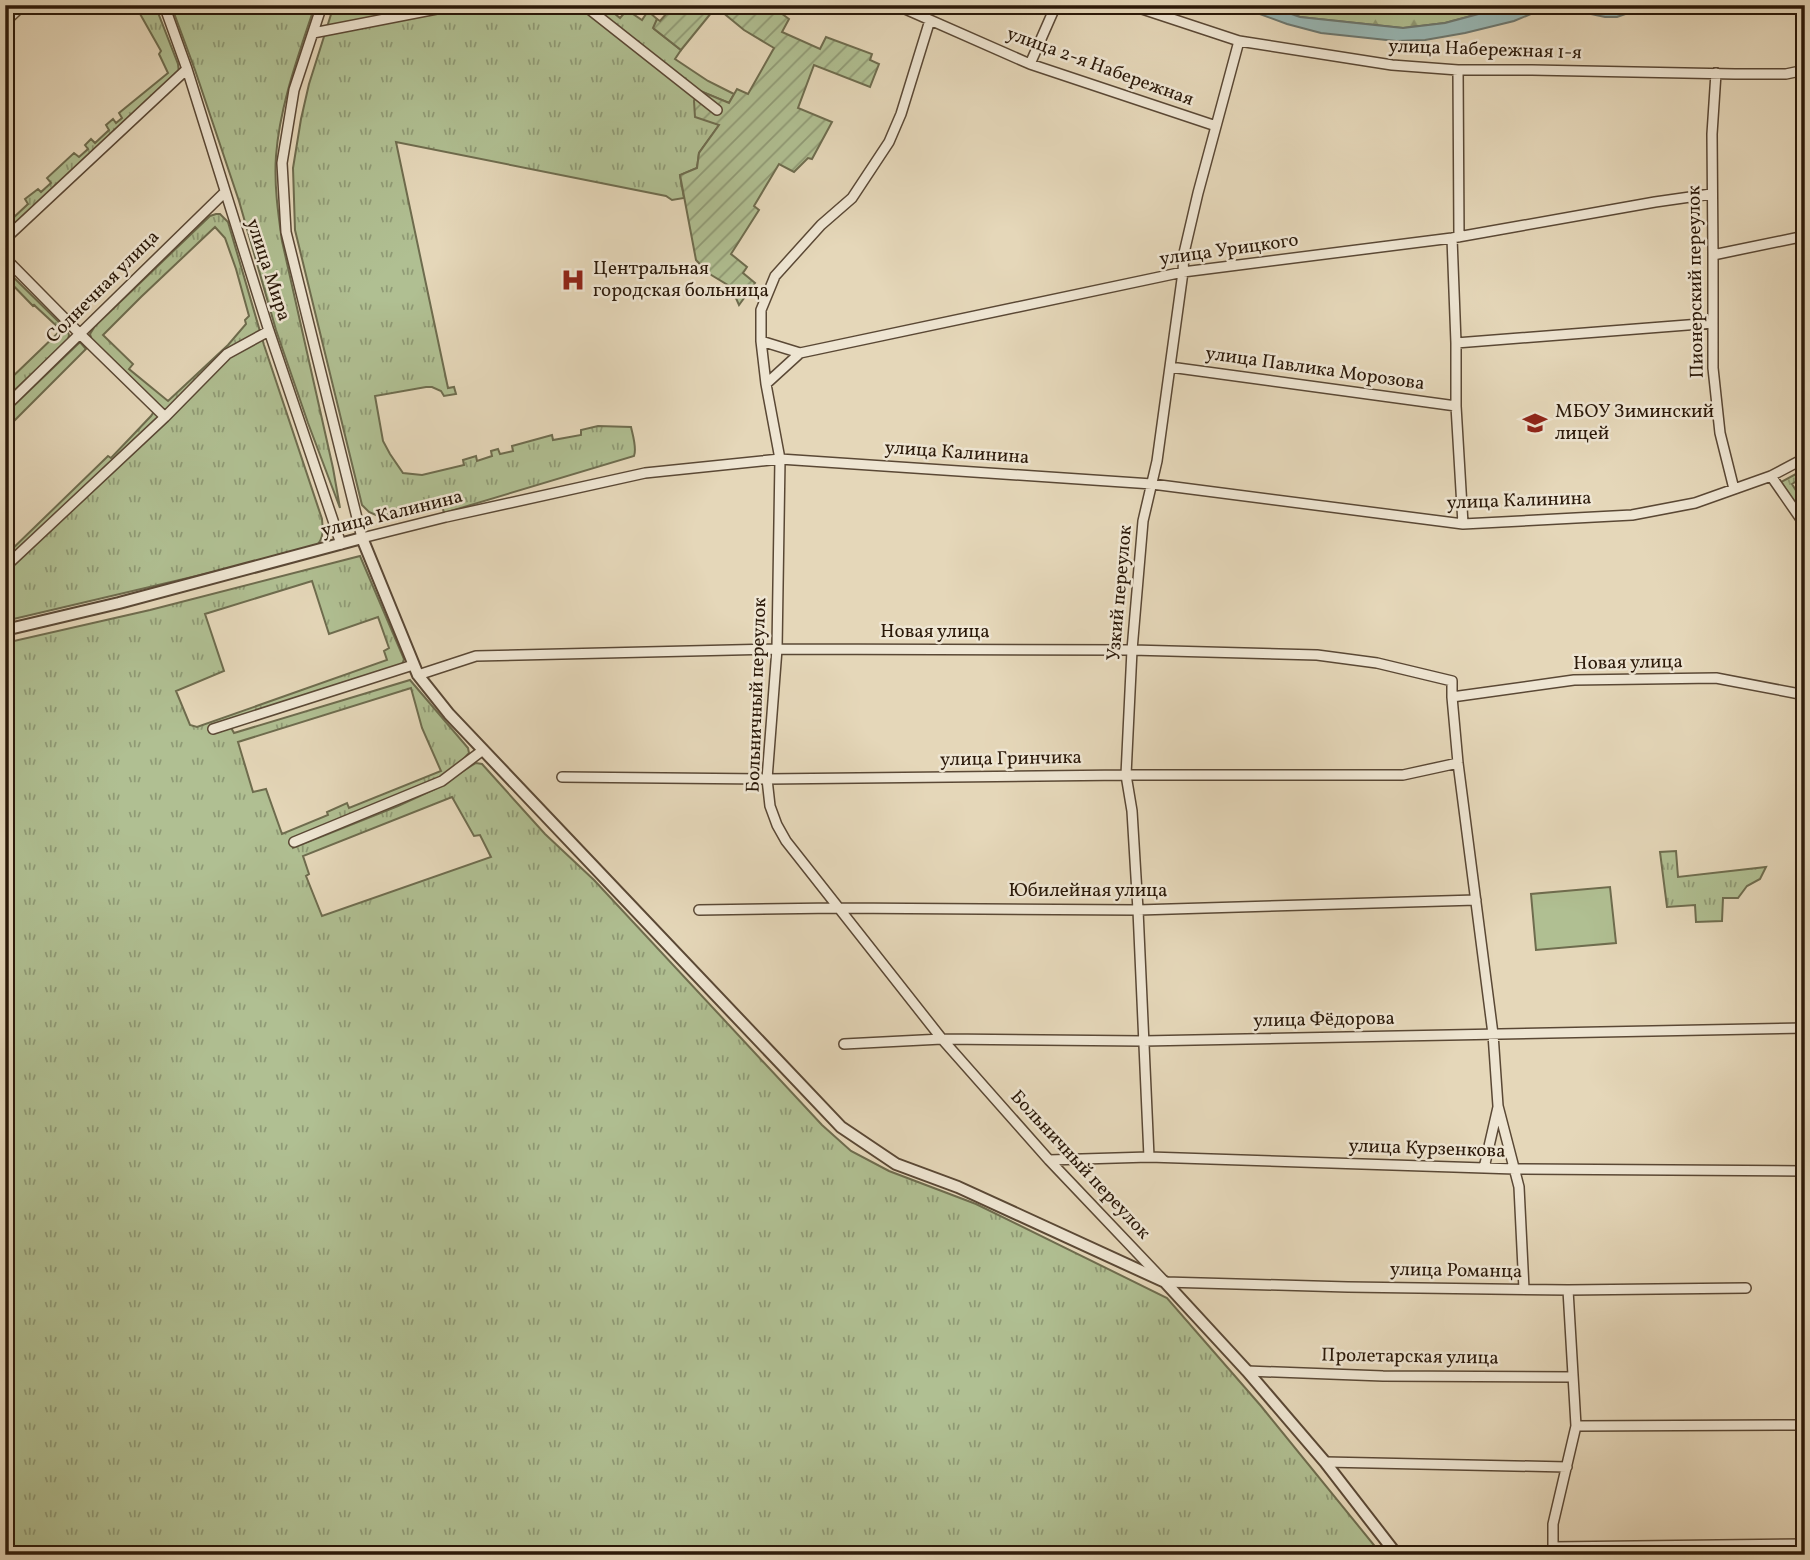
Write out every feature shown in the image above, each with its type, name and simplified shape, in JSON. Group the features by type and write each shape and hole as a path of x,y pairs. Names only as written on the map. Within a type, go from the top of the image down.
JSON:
{"street":[{"path":"5,22 23,5"},
{"name":"улица Мира","path":"164,5 341,544"},
{"path":"322,5 294,90 282,163 286,232 362,538 416,670 449,714 841,1127 896,1164 958,1187 1165,1282 1247,1371 1325,1462 1397,1555"},
{"path":"313,33 457,5"},
{"path":"584,5 717,110"},
{"name":"улица 2-я Набережная","path":"896,5 1030,64 1216,126"},
{"path":"1030,64 1056,5"},
{"name":"улица Набережная 1-я","path":"1130,5 1239,41 1367,61 1458,70 1786,74 1805,70"},
{"name":"Больничный переулок","path":"930,20 901,114 889,142 852,198 821,225 775,276 761,310 766,384 780,459 777,649 768,779 770,806 786,841 942,1039 1049,1160 1165,1282"},
{"name":"Узкий переулок","path":"1149,1157 1138,910 1132,811 1126,775 1132,650 1143,521 1157,461 1184,253 1239,41"},
{"path":"5,239 187,69"},
{"path":"1458,70 1456,406 1463,524"},
{"name":"Пионерский переулок","path":"1716,73 1712,134 1713,368 1720,433 1734,489"},
{"name":"Солнечная улица","path":"5,407 225,192"},
{"name":"улица Урицкого","path":"800,353 1183,272 1455,238 1712,194"},
{"path":"1713,255 1805,236"},
{"path":"5,258 165,416"},
{"path":"1456,343 1713,323"},
{"path":"5,567 227,354 269,331"},
{"path":"761,341 800,353"},
{"path":"766,384 800,353"},
{"name":"улица Павлика Морозова","path":"1170,368 1456,406"},
{"name":"улица Калинина","path":"5,630 111,605 362,538 645,473 780,459 1152,484 1463,524 1632,515 1695,503 1771,476 1805,458"},
{"path":"1771,476 1805,524"},
{"name":"Новая улица","path":"213,729 416,670 476,656 777,649 1132,650 1317,655 1377,663 1452,681 1452,697 1574,680 1716,678 1805,695"},
{"path":"1452,697 1493,1034 1498,1105 1519,1187 1524,1289"},
{"path":"294,842 442,781 483,750"},
{"name":"улица Гринчика","path":"562,777 768,779 1403,775 1458,762"},
{"name":"Юбилейная улица","path":"699,909 1138,910 1476,900"},
{"name":"улица Фёдорова","path":"844,1044 942,1039 1143,1041 1805,1028"},
{"path":"1484,1168 1498,1105"},
{"name":"улица Курзенкова","path":"1049,1160 1149,1157 1514,1169 1805,1171"},
{"name":"улица Романца","path":"1165,1282 1568,1290 1746,1288"},
{"path":"1568,1290 1576,1426 1553,1524 1553,1551 1805,1544"},
{"name":"Пролетарская улица","path":"1247,1371 1382,1376 1573,1377"},
{"path":"1576,1426 1805,1425"},
{"path":"1325,1462 1567,1467"}],"green space":[{"path":"135,5 155,5 179,73 5,235 5,220 10,215 13,218 28,204 25,199 38,189 41,192 51,183 47,178 74,153 79,157 88,149 85,145 91,139 95,143 109,130 106,125 113,119 116,123 122,118 119,113 168,73 159,54 161,51"},
{"path":"171,5 315,5 291,79 282,117 276,156 276,188 282,241 340,508 276,330 239,201"},
{"path":"334,5 604,5 620,18 627,10 642,20 648,11 657,19 654,29 681,50 675,59 734,94 729,103 698,90 719,125 699,153 697,168 680,175 684,198 672,200 666,196 396,142 448,388 454,387 456,394 444,396 441,391 426,387 375,396 383,441 403,473 422,475 464,465 463,460 476,456 477,461 492,456 491,451 498,449 500,454 513,451 512,446 552,435 553,440 581,435 581,430 598,426 631,427 634,456 444,513 440,498 380,517 362,505 295,230 293,168 301,119"},
{"path":"674,5 770,5 789,19 782,32 820,49 826,37 872,54 870,60 879,64 870,87 814,65 798,108 832,122 812,159 808,158 794,172 779,164 754,206 759,210 731,254 747,267 743,273 755,283 739,305 731,287 708,273 696,260 680,175 697,168 699,153 719,125 695,117 694,101 698,90 729,103 737,89 748,94 774,48 744,30 716,7 681,50 653,28 657,19 660,21"},
{"path":"1266,5 1512,5 1445,23 1403,28 1300,17"},
{"path":"220,214 228,222 264,345 322,519 320,540 316,546 256,562 5,621 5,556 108,456 111,458 155,410 92,341 90,334 95,326 210,216","holes":["215,227 225,238 249,316 245,320 246,324 228,345 168,401 129,369 133,364 103,335"]},
{"path":"5,269 69,335 68,340 5,399 5,384 61,330 5,277"},
{"path":"80,342 86,349 5,430 5,414"},
{"path":"1805,469 1805,476 1792,484 1805,505 1805,517 1781,482"},
{"path":"360,556 404,659 402,665 229,724 234,733 410,680 468,748 469,753 438,780 291,842 293,848 398,806 435,789 476,763 482,764 545,834 594,880 822,1125 851,1151 889,1171 976,1204 1167,1298 1261,1406 1382,1555 5,1555 5,643 150,610","holes":["312,581 329,634 378,617 389,648 384,651 387,660 197,727 190,725 176,691 224,671 205,614","411,688 422,728 441,771 349,808 347,803 327,812 328,815 282,834 266,789 253,792 238,742","452,797 474,836 480,835 491,857 322,916 306,876 309,874 303,856"]},
{"path":"1676,851 1678,877 1766,867 1760,879 1747,886 1738,898 1723,898 1722,921 1696,922 1695,905 1667,907 1660,852"},
{"path":"1610,887 1616,943 1536,950 1531,894"}],"water":[{"path":"1235,5 1266,5 1300,17 1403,28 1445,23 1512,5 1651,5 1617,17 1563,8 1543,9 1514,21 1465,33 1425,40 1396,41 1321,33"}],"place":[{"name":"Центральная городская больница","path":"573,280"},
{"name":"МБОУ Зиминский лицей","path":"1535,423"}]}
